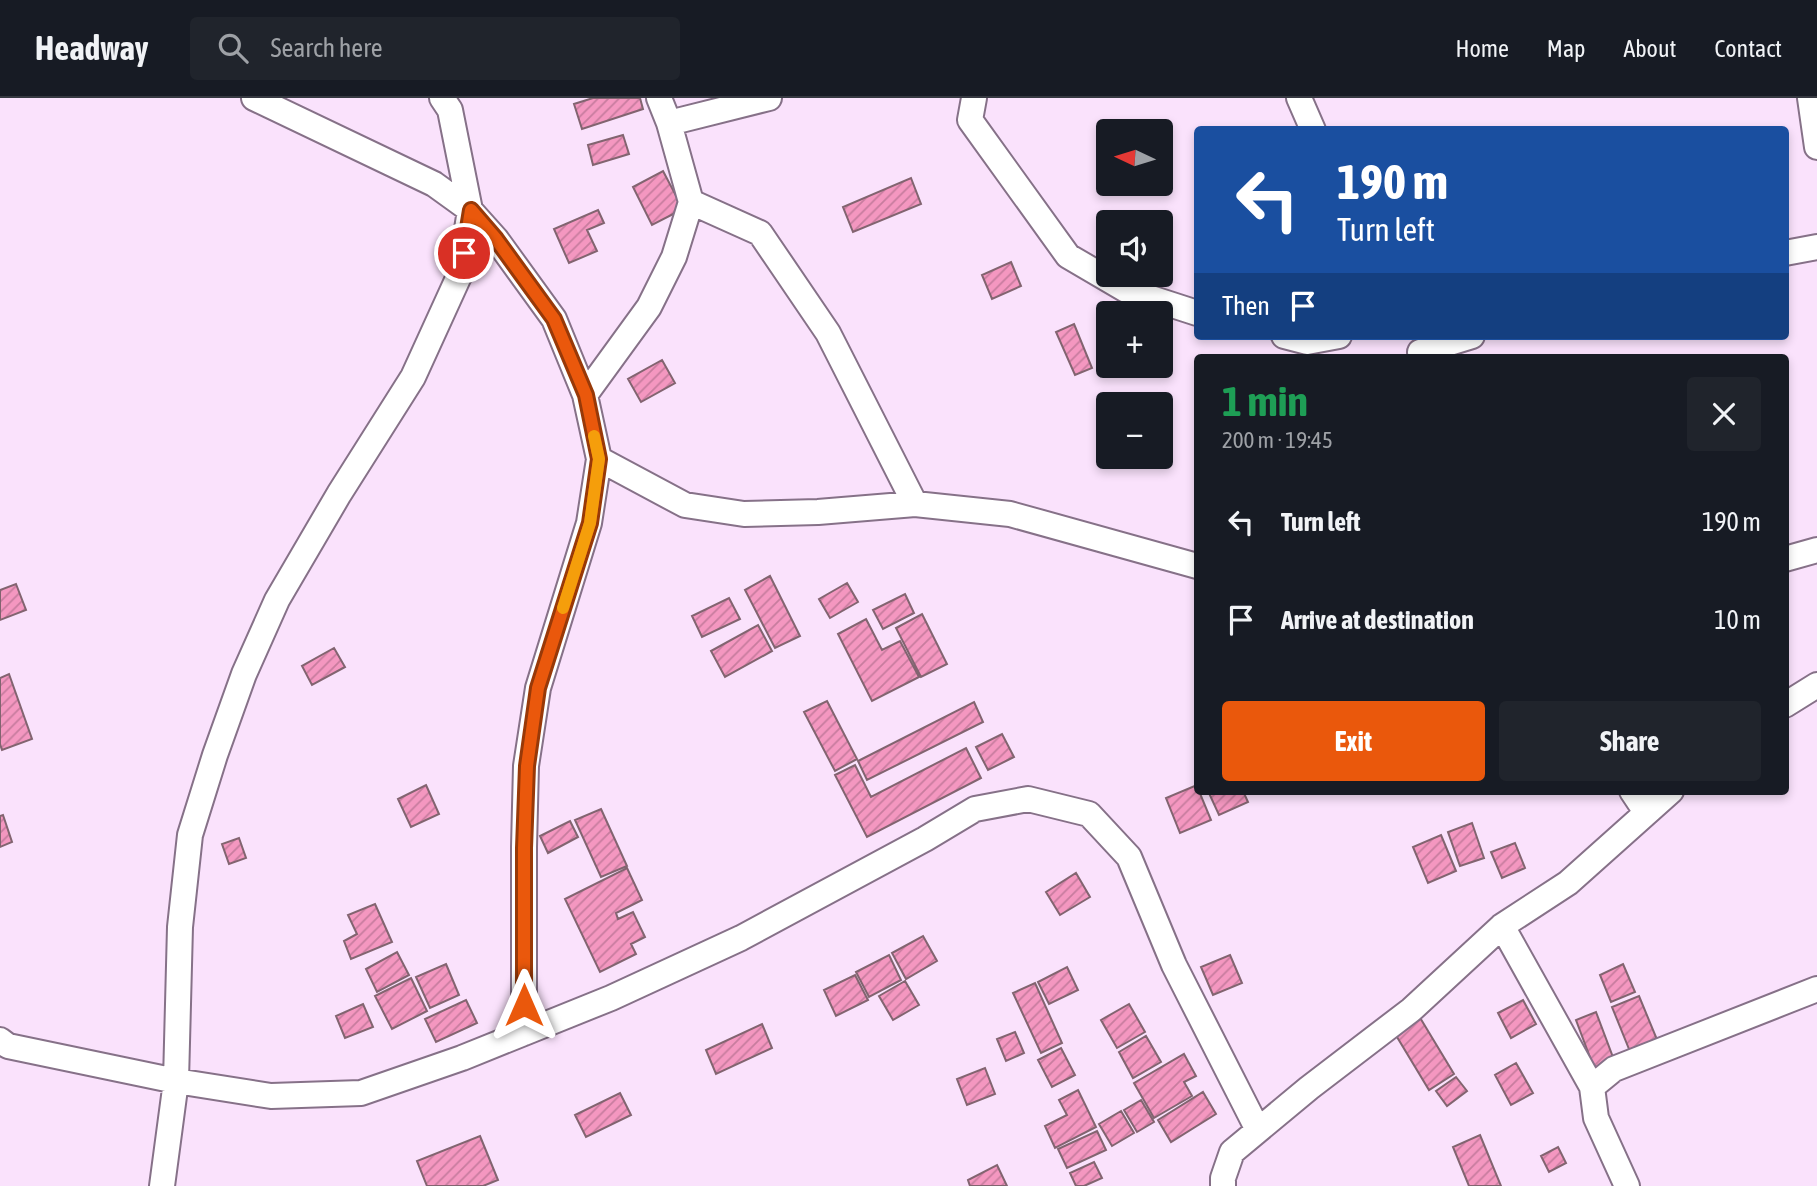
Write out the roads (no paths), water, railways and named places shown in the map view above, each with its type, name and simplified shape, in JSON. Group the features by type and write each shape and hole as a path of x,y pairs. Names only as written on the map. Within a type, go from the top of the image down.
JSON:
{"street":[{"path":"254,98 434,184 471,210 496,239 554,319 586,395 599,459 590,523 538,688 527,766 524,1032"},
{"path":"162,1186 176,1081 180,927 190,835 215,755 244,674 277,600 339,494 413,377 460,274 471,210 450,110 442,98"},
{"path":"586,395 649,307 674,257 691,202 669,123 659,98"},
{"path":"669,123 769,98"},
{"path":"974,98 970,120 1068,256 1126,290 1194,312"},
{"path":"1299,98 1311,126"},
{"path":"1810,98 1817,147"},
{"path":"691,202 760,233 828,333 915,504"},
{"path":"1789,252 1817,247"},
{"path":"1418,348 1454,340"},
{"path":"599,459 685,505 744,514 818,512 915,504 1010,514 1194,565"},
{"path":"1789,558 1817,550"},
{"path":"1789,702 1817,685"},
{"path":"1635,795 1646,812"},
{"path":"1223,1186 1232,1152 1412,1010 1502,926 1568,883 1666,795"},
{"path":"0,1040 8,1046 176,1081 271,1096 361,1093 462,1058 611,998 741,938 925,839 975,809 1028,799 1089,814 1129,857 1174,965 1258,1130"},
{"path":"1502,926 1592,1087 1596,1118 1628,1186"},
{"path":"1592,1087 1614,1069 1817,989"}]}
